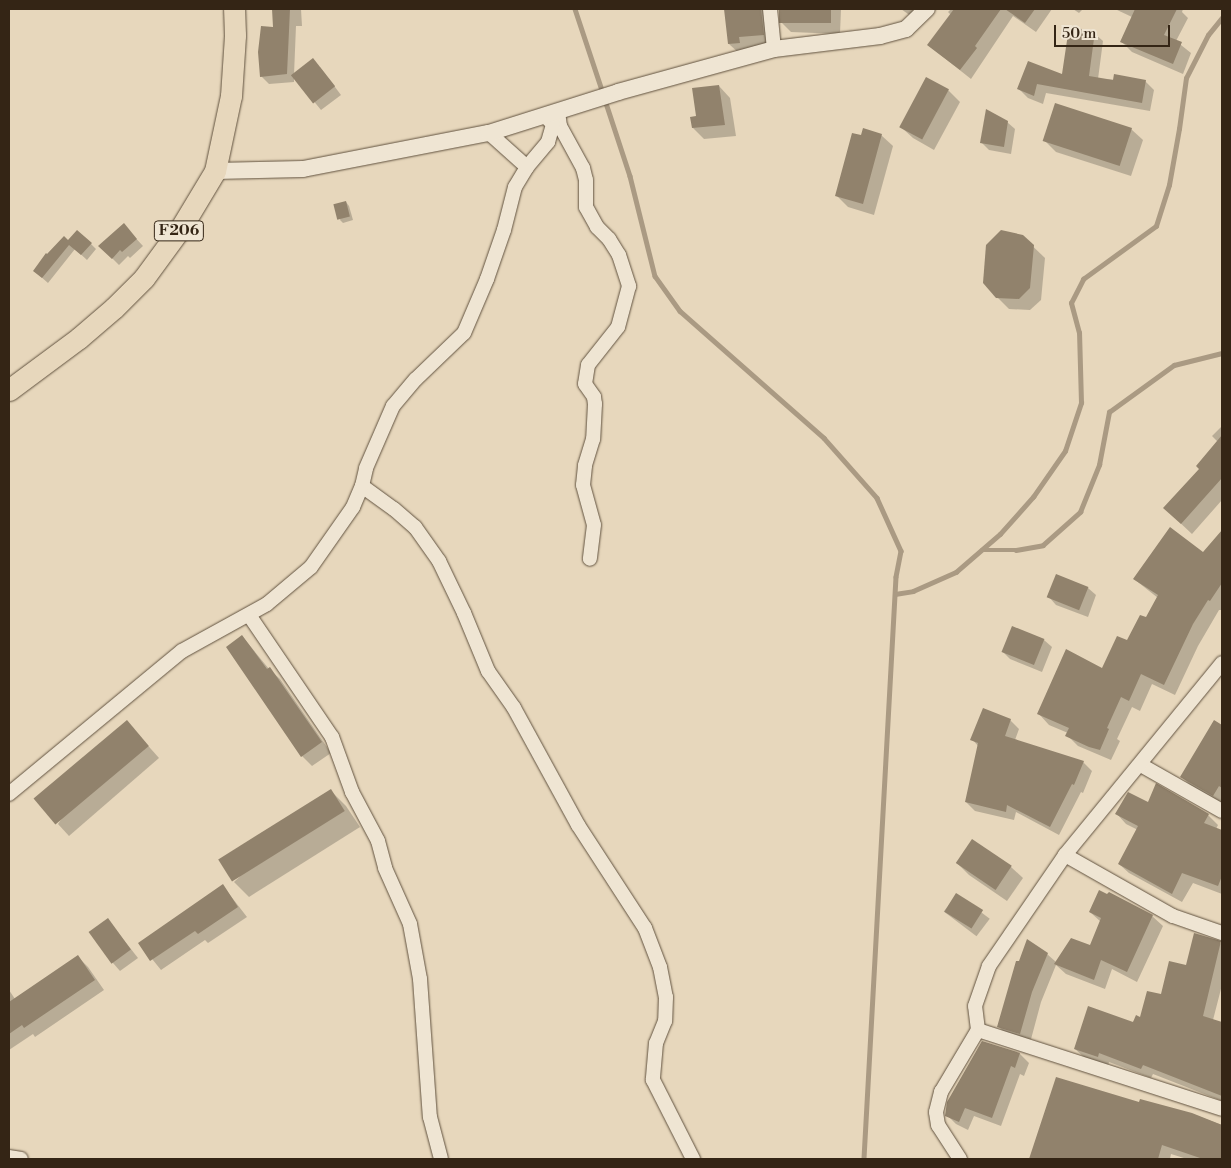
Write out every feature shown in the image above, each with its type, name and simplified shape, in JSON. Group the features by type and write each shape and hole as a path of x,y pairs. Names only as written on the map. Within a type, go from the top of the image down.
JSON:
{"main road":[{"name":"F206","path":"9,390 79,338 114,308 144,278 182,226 214,171 231,96 235,35 234,9"}],"street":[{"path":"770,9 774,49"},
{"path":"214,171 303,168 489,132 618,92 774,49 880,36 906,29 927,9"},
{"path":"9,794 182,651 249,616 286,589 311,567 343,523 362,486 366,468 393,406 416,379 464,333 487,279 504,230 510,202 527,167 548,142 553,124 552,114"},
{"path":"552,114 582,168 586,180 586,207 597,227 610,239 619,255 629,286 618,327 588,365 584,384 594,397 595,404 593,439 585,466 583,484 594,525 590,559"},
{"path":"489,132 527,167"},
{"path":"362,486 394,508 415,527 439,561 464,613 488,671 514,708 578,825 645,928 660,968 666,997 665,1021 656,1043 653,1080 693,1159"},
{"path":"249,616 332,737 352,792 378,841 385,868 410,924 420,979 430,1118 441,1159"},
{"path":"960,1159 938,1125 936,1112 941,1092 978,1030 975,1006 989,966 1065,855 1141,765 1222,663"},
{"path":"1141,765 1222,812"},
{"path":"1065,855 1173,916 1222,932"},
{"path":"978,1030 1222,1109"},
{"path":"9,1157 21,1159"}],"building":[{"path":"272,9 290,9 287,74 260,77 258,52 261,26 273,27"},
{"path":"724,9 761,9 764,35 739,37 740,43 728,44"},
{"path":"779,9 831,9 831,23 779,23"},
{"path":"954,9 1001,9 975,46 977,48 960,70 927,45"},
{"path":"1005,9 1035,9 1025,23"},
{"path":"1135,9 1177,9 1164,35 1182,42 1173,64 1120,42"},
{"path":"1069,27 1095,31 1089,76 1113,80 1114,74 1146,80 1142,103 1037,84 1034,96 1017,89 1028,61 1062,74"},
{"path":"313,58 335,86 313,104 291,75"},
{"path":"926,77 949,89 922,140 899,127"},
{"path":"719,85 725,125 692,128 690,117 696,116 692,88"},
{"path":"1055,103 1132,128 1120,166 1043,141"},
{"path":"986,109 1008,121 1004,147 980,143"},
{"path":"863,128 882,134 863,204 835,196 852,133 861,135"},
{"path":"346,201 350,217 337,220 333,204"},
{"path":"124,223 137,239 122,252 120,250 112,259 98,246"},
{"path":"77,230 92,243 81,255 69,245 42,278 33,271 46,253 64,236 68,240"},
{"path":"1001,230 1023,235 1034,245 1030,288 1019,299 996,298 983,283 986,245"},
{"path":"1222,435 1222,478 1181,524 1163,508 1199,469 1196,466"},
{"path":"1170,527 1203,552 1222,530 1222,583 1210,601 1208,600 1193,624 1164,685 1141,674 1129,701 1121,697 1107,728 1109,729 1100,750 1089,747 1065,736 1069,728 1037,714 1066,649 1102,668 1117,636 1127,640 1140,615 1146,617 1158,595 1133,579"},
{"path":"1056,574 1088,587 1079,610 1047,597"},
{"path":"1012,626 1044,639 1034,665 1002,652"},
{"path":"242,635 267,669 270,667 322,742 301,757 226,647"},
{"path":"983,708 1011,719 1005,736 1084,761 1074,785 1072,784 1050,827 1007,805 1006,812 965,802 978,743 970,740"},
{"path":"127,720 149,746 55,824 34,798"},
{"path":"1214,720 1222,725 1222,788 1219,786 1213,796 1180,777"},
{"path":"1156,783 1209,814 1204,823 1222,830 1222,876 1218,886 1182,873 1172,894 1118,864 1138,826 1115,814 1128,792 1148,802"},
{"path":"331,789 345,811 232,882 218,859"},
{"path":"972,839 1012,866 996,890 956,863"},
{"path":"223,884 238,907 198,934 195,931 150,961 138,943"},
{"path":"1099,890 1107,894 1109,892 1153,915 1127,972 1101,960 1094,980 1054,964 1071,938 1090,945 1101,918 1089,912"},
{"path":"956,893 983,910 971,929 944,912"},
{"path":"108,918 131,950 112,964 89,932"},
{"path":"1194,933 1221,941 1203,1016 1222,1022 1222,1096 1143,1065 1141,1069 1099,1053 1098,1057 1074,1049 1088,1006 1133,1022 1136,1015 1140,1017 1147,991 1161,994 1169,961 1186,965"},
{"path":"1027,939 1048,953 1032,992 1020,1034 997,1027 1016,961 1019,961"},
{"path":"78,955 95,980 24,1028 22,1025 9,1034 9,1002"},
{"path":"982,1041 1020,1053 1015,1068 1011,1066 992,1118 965,1108 959,1122 945,1116 947,1102"},
{"path":"1056,1077 1139,1102 1140,1099 1192,1113 1222,1125 1222,1159 1203,1159 1162,1145 1158,1159 1029,1159"}],"waterway":[{"path":"575,9 603,93"},
{"path":"895,594 913,591 956,572 1000,534 1033,497 1065,451 1081,403 1079,333 1071,303 1083,279 1156,226 1169,185 1186,78 1208,35 1222,18"},
{"path":"605,100 630,176 655,276 680,311 824,438 877,498 901,551 896,577 864,1159"},
{"path":"982,550 1016,550 1043,545 1080,512 1099,465 1109,412 1174,365 1222,353"}]}
